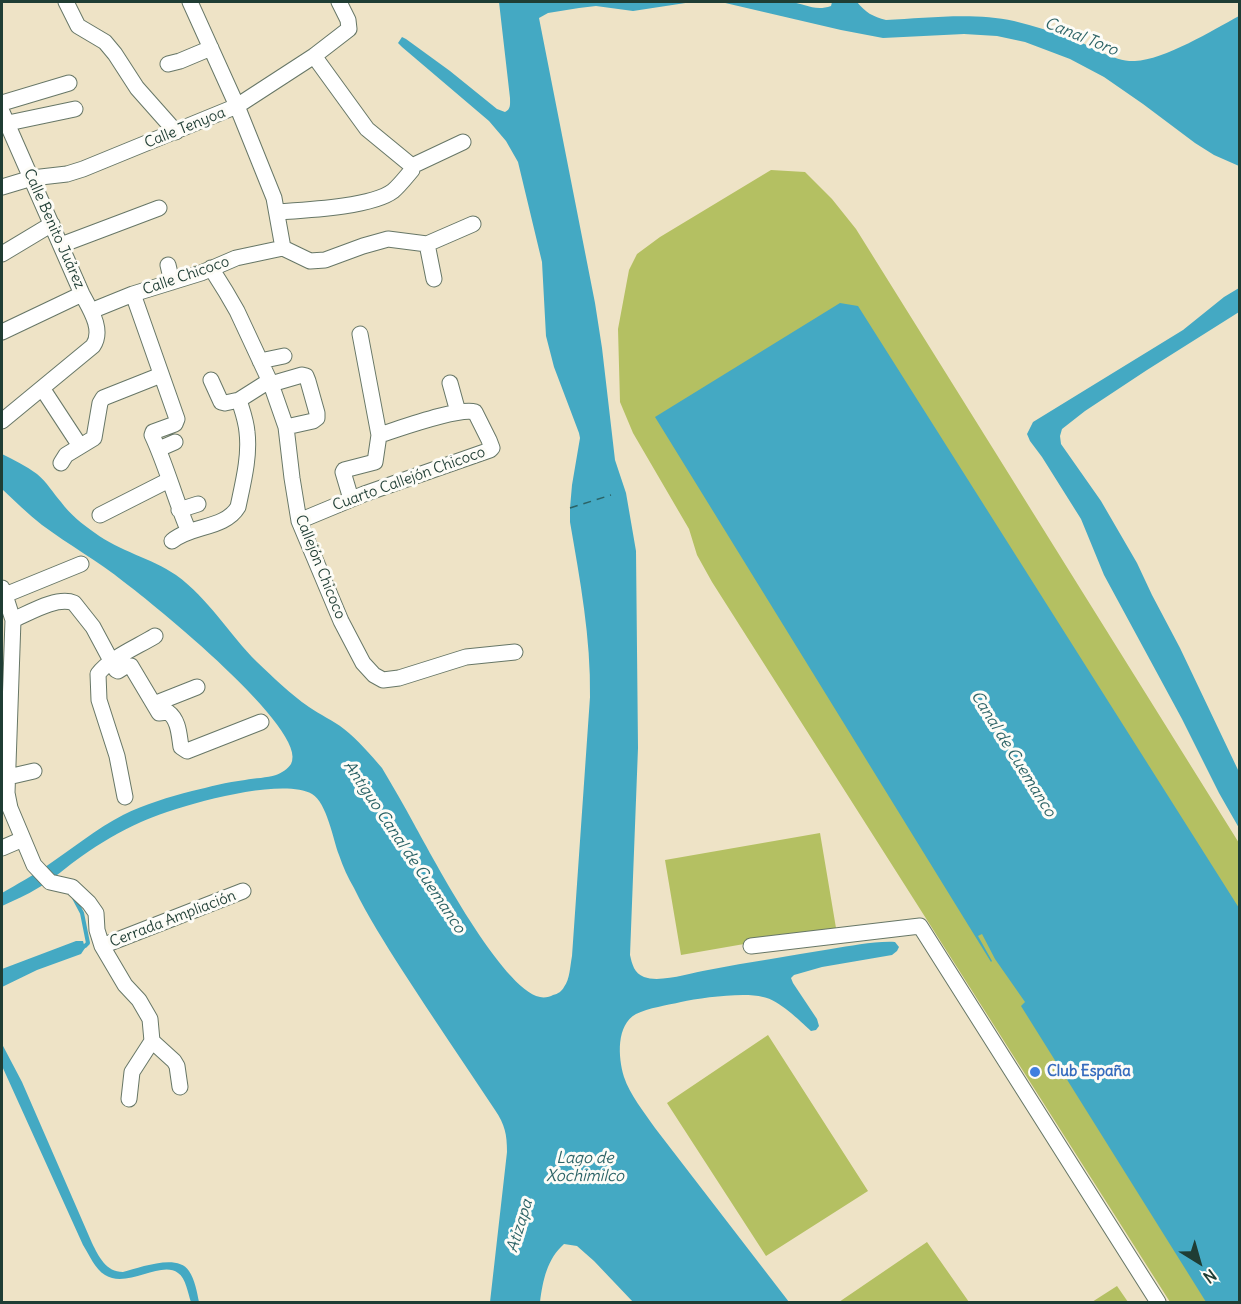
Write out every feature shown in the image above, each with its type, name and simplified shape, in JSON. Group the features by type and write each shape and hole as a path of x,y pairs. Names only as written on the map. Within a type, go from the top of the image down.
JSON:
{"street":[{"path":"66,2 78,26 105,42 137,88 176,132"},
{"path":"190,2 237,106 274,198 284,248 310,261 325,260 388,239 427,244 472,224"},
{"name":"Calle Tenyoa","path":"2,187 32,178 83,170 237,106 314,56 349,29 348,20 339,2"},
{"path":"168,64 211,48"},
{"path":"314,56 367,129 412,166"},
{"path":"2,102 69,83"},
{"path":"4,119 13,122 75,109"},
{"name":"Calle Benito Juárez","path":"4,119 62,245 98,332 98,340 93,346 42,388"},
{"path":"412,166 463,142"},
{"path":"278,212 374,200 392,192 412,170 412,166"},
{"path":"62,245 159,208"},
{"path":"2,254 52,224"},
{"path":"427,244 434,279"},
{"name":"Calle Chicoco","path":"91,311 133,294 201,273 236,258 284,248"},
{"path":"168,265 172,282"},
{"name":"Callejón Chicoco","path":"211,268 237,311 270,382 286,427 299,521 341,621 363,663 374,675 383,680 399,678 466,657 515,652"},
{"path":"2,332 82,294"},
{"path":"133,294 177,419 175,424 153,432 152,435 169,480 177,514 189,532"},
{"path":"351,499 343,472 375,462 379,435 360,334"},
{"path":"260,361 284,357"},
{"path":"61,464 66,455 94,438 100,403 103,398 161,375"},
{"path":"211,380 221,402 225,404 239,400 270,382 306,376 317,418 286,427"},
{"path":"379,435 458,412 450,383"},
{"path":"2,421 42,388 80,446"},
{"path":"172,541 189,532 228,518 238,507 248,449 248,433 239,400"},
{"name":"Cuarto Callejón Chicoco","path":"299,521 351,499 490,450 492,448 489,440 475,412 458,412"},
{"path":"159,449 175,442"},
{"path":"100,515 169,480"},
{"path":"177,514 198,504"},
{"path":"81,564 3,591 13,620 6,646 12,668 6,687 7,793 10,808 34,865 89,903 96,913 97,930 102,946 125,985 139,1000 150,1019 180,1088"},
{"path":"13,620 53,603 64,601 74,603 93,627 116,670 131,666 159,713 168,712 173,716 178,728 181,747 187,751 261,722"},
{"path":"125,797 117,756 99,700 98,674 103,667 155,636"},
{"path":"154,704 197,687"},
{"path":"8,777 34,771"},
{"path":"2,848 23,839"},
{"name":"Cerrada Ampliación","path":"102,946 243,891"},
{"path":"751,946 920,926 1158,1302"},
{"path":"129,1099 132,1072 164,1053"}],"green space":[{"path":"771,170 805,172 832,199 856,229 1239,843 1239,1302 1170,1302 712,582 697,555 689,529 633,433 620,402 618,329 629,270 637,254 660,237"},
{"path":"820,833 836,928 681,955 665,860"},
{"path":"768,1035 868,1191 766,1256 667,1103"},
{"path":"927,1242 969,1302 839,1302"},
{"path":"1117,1286 1128,1302 1092,1302"}],"water":[{"path":"781,1 825,8 831,6 832,2 857,2 870,14 886,20 950,16 999,18 1044,29 1127,61 1160,56 1239,16 1239,166 1214,155 1195,143 1104,77 1070,59 1025,42 997,36 964,34 883,38 721,2"},
{"name":"Lago de Xochimilco","path":"499,2 692,2 633,11 596,6 548,13 539,18 595,303 615,460 626,493 636,551 638,748 630,955 633,965 636,971 644,977 658,979 863,944 895,942 899,947 892,955 822,967 794,975 791,978 817,1019 819,1026 816,1030 811,1031 776,1002 763,997 745,995 699,999 646,1010 629,1019 622,1033 620,1051 622,1069 634,1097 655,1128 789,1302 633,1302 577,1246 564,1244 550,1263 544,1278 540,1302 490,1302 507,1152 503,1125 371,920 344,868 326,813 312,794 297,789 253,791 201,802 157,816 96,846 44,884 2,906 2,893 37,873 113,820 140,807 192,791 276,775 291,764 291,748 277,724 254,697 194,640 140,594 42,525 2,489 2,454 37,474 68,511 95,533 114,545 166,569 188,584 275,679 302,702 340,726 354,738 382,768 470,921 507,972 524,989 540,997 549,997 558,993 566,984 572,956 590,697 587,631 570,522 572,485 580,438 554,367 546,336 542,262 518,162 506,141 489,121 398,43 402,37 406,39 497,109 505,112 509,108 510,98"},
{"path":"1239,288 1239,312 1085,411 1062,429 1060,436 1061,444 1101,501 1137,563 1239,772 1239,828 1104,575 1081,519 1027,434 1033,422 1183,330 1224,297"},
{"name":"Canal de Cuemanco","path":"840,303 858,306 1239,908 1239,1302 1206,1302 1021,1006 1025,1002 995,959 982,934 978,936 991,962 655,417"},
{"path":"76,941 83,941 85,948 81,954 37,970 2,987 2,969"},
{"path":"2,1044 22,1082 92,1243 104,1263 112,1269 123,1272 158,1263 176,1263 189,1271 196,1286 199,1302 191,1302 183,1279 171,1270 123,1279 105,1275 95,1266 83,1245 2,1066"}],"waterway":[{"path":"73,896 82,913 88,943 81,948"}],"ferry route":[{"path":"570,508 611,495"}],"place":[{"name":"Club España","path":"1035,1072"}],"water label":[{"name":"Canal Toro","path":"1081,37"},
{"name":"Antiguo Canal de Cuemanco","path":"404,847"},
{"name":"Atizapa","path":"520,1226"}]}
